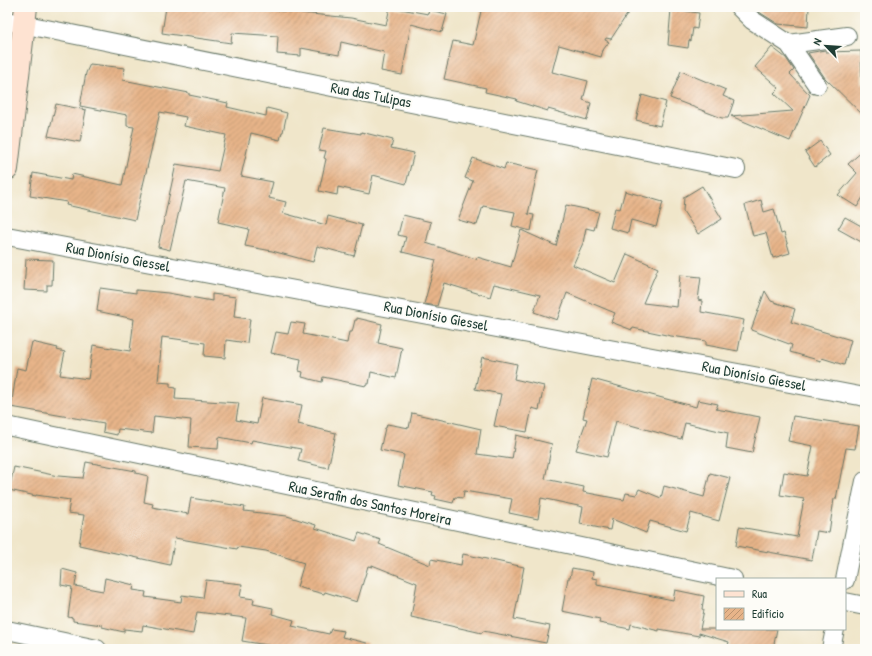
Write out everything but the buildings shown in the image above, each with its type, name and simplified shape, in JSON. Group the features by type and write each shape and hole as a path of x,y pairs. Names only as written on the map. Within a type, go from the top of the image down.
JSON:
{"main road":[{"path":"7,169 19,18"}],"street":[{"path":"739,7 752,20 789,44 817,85"},
{"name":"Rua das Tulipas","path":"19,18 736,169"},
{"path":"789,44 848,36"},
{"name":"Rua Dionísio Giessel","path":"7,236 865,397"},
{"name":"Rua Serafin dos Santos Moreira","path":"7,426 728,578"},
{"path":"845,578 865,481"},
{"path":"846,602 865,606"},
{"path":"7,630 98,649"},
{"path":"831,649 835,630"}]}
